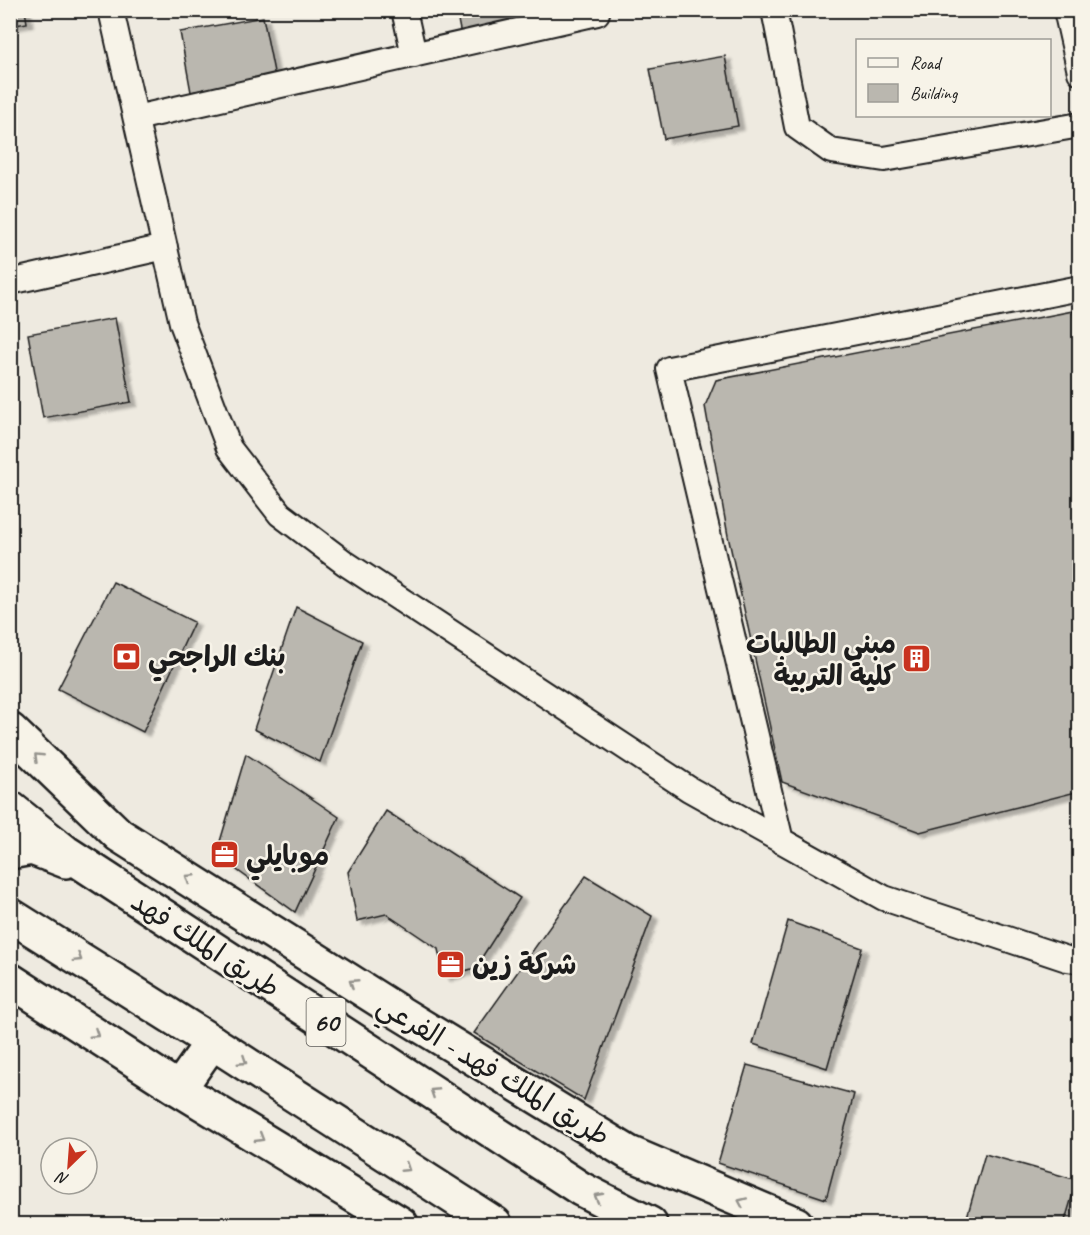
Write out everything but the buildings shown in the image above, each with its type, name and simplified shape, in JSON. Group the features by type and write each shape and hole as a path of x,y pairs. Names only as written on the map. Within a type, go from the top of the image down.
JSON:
{"main road":[{"name":"طريق الملك فهد - الفرعي","path":"10,730 119,835 400,1013 629,1153 796,1224"},
{"name":"طريق الملك فهد","path":"10,808 65,852 581,1189 650,1224"},
{"path":"10,852 32,848 96,872"},
{"path":"10,906 44,937"},
{"path":"217,951 240,911"},
{"path":"10,915 495,1224"},
{"path":"10,980 179,1089 401,1224"},
{"path":"179,1089 212,1042"}],"street":[{"path":"111,10 182,323 230,448 280,514 345,563 689,789 781,841 884,898 1080,962"},
{"path":"404,10 414,55"},
{"path":"136,118 597,13 596,10"},
{"path":"774,10 797,127 831,151 884,159 1080,125"},
{"path":"1066,10 1080,72"},
{"path":"10,282 165,248"},
{"path":"781,841 669,369 1080,288"}],"place":[{"name":"بنك الراجحي","path":"127,656"},
{"name":"مبنى الطالبات كلية التربية","path":"917,659"},
{"name":"موبايلي","path":"225,855"},
{"name":"شركة زين","path":"451,964"}]}
